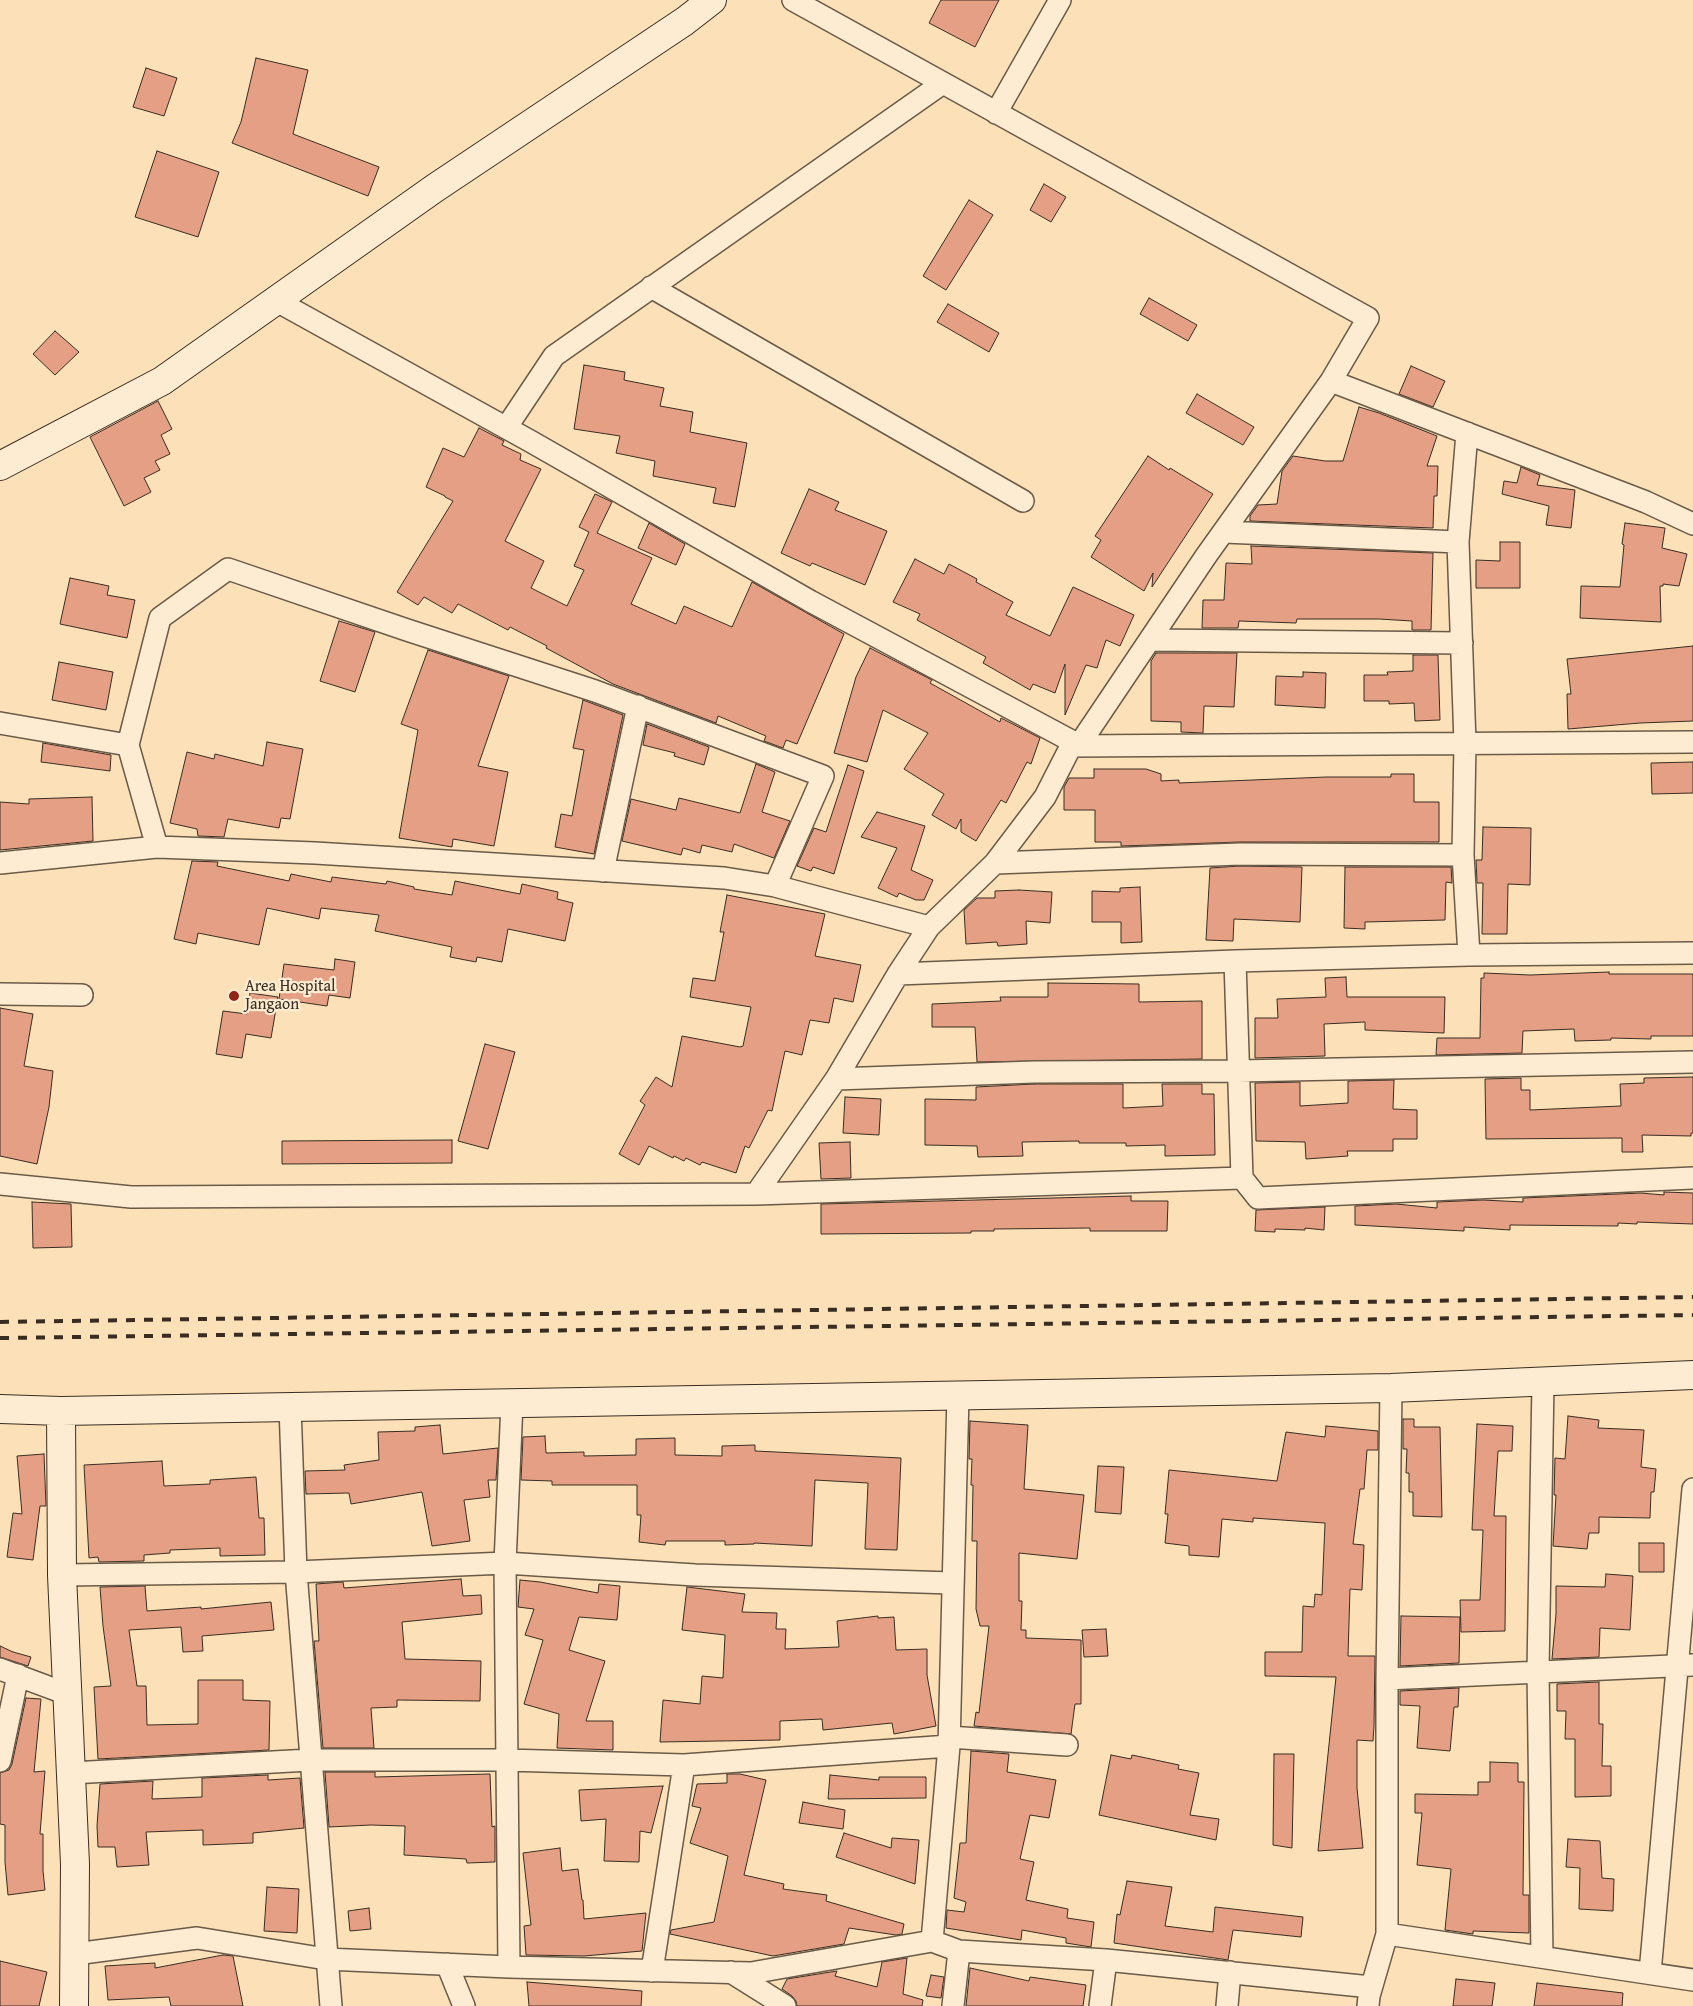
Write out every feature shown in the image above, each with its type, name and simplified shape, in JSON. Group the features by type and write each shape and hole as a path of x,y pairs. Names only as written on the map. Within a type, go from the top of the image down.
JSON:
{"street":[{"path":"0,466 162,381 435,188 685,21 712,0"},
{"path":"756,1194 836,1079 898,974 929,927 995,863 1045,797 1075,746 1331,381 1368,318 793,0"},
{"path":"996,112 1060,0"},
{"path":"506,428 554,356 943,83"},
{"path":"651,288 1023,501"},
{"path":"275,300 506,428 810,601 1075,746 1693,742"},
{"path":"1331,381 1646,502 1693,524"},
{"path":"1467,433 1458,542 1466,743 1463,854 1469,955"},
{"path":"1224,532 1458,542"},
{"path":"157,847 128,745 160,618 228,569 638,706 823,776 775,886"},
{"path":"1150,640 1462,643"},
{"path":"604,871 638,706"},
{"path":"0,723 128,745"},
{"path":"0,863 157,847 315,853 724,878 775,886 929,927"},
{"path":"995,863 1240,854 1463,854"},
{"path":"898,974 1235,961 1469,955 1693,953"},
{"path":"1235,961 1237,1071 1242,1178 1258,1198 1693,1178"},
{"path":"0,994 82,995"},
{"path":"836,1079 1034,1072 1237,1071 1693,1062"},
{"path":"0,1184 131,1196 756,1194 1242,1178"},
{"path":"0,1409 61,1411 1391,1388 1693,1375"},
{"path":"1542,1957 1538,1671 1544,1382"},
{"path":"75,1954 197,1938 326,1959 509,1967 751,1972 932,1941 959,1951 1106,1960 1230,1972 1370,1996 1387,1934 1387,1679 1391,1388"},
{"path":"932,1941 949,1742 958,1396"},
{"path":"509,1967 505,1563 512,1403"},
{"path":"290,1406 296,1572 331,2006"},
{"path":"61,1411 62,1575 75,1864 74,2006"},
{"path":"1650,1973 1685,1666 1693,1489"},
{"path":"62,1575 296,1572 505,1563 695,1575 952,1584"},
{"path":"1387,1679 1685,1666"},
{"path":"0,1761 9,1672 67,1694"},
{"path":"71,1773 310,1760 507,1760 684,1765 949,1742 1067,1745"},
{"path":"652,1970 684,1765"},
{"path":"1387,1934 1693,1980"},
{"path":"953,2006 959,1951"},
{"path":"1100,2006 1106,1960"},
{"path":"447,1964 464,2006"},
{"path":"730,1972 785,2006"},
{"path":"1227,2006 1230,1972"}],"building":[{"path":"941,0 999,0 975,47 929,23"},
{"path":"256,58 308,70 293,134 379,167 368,196 232,143 241,122"},
{"path":"146,68 177,78 164,116 133,107"},
{"path":"157,151 219,172 198,237 135,217"},
{"path":"1044,184 1066,197 1051,222 1030,210"},
{"path":"969,200 993,215 946,290 923,276"},
{"path":"1149,298 1197,325 1188,341 1140,314"},
{"path":"948,304 999,333 989,352 937,322"},
{"path":"55,331 79,352 55,375 33,354"},
{"path":"584,365 625,372 624,380 664,388 660,406 693,412 690,432 747,443 735,507 713,503 716,488 653,476 655,461 616,453 620,436 574,429"},
{"path":"1411,366 1445,381 1433,407 1399,394"},
{"path":"1197,394 1254,427 1243,445 1186,413"},
{"path":"158,401 172,429 161,435 170,454 155,461 160,470 144,478 151,492 124,506 90,437"},
{"path":"1359,407 1437,436 1427,466 1438,466 1437,496 1434,496 1433,528 1250,521 1250,516 1258,505 1277,504 1282,471 1293,456 1325,461 1343,461"},
{"path":"479,428 504,441 502,445 521,454 520,460 541,469 505,541 544,561 531,588 567,606 584,570 574,566 589,532 579,527 595,494 612,502 597,533 652,558 631,604 676,624 684,606 732,627 752,582 844,634 797,744 786,740 783,748 764,741 766,736 718,716 716,723 613,684 546,648 547,646 510,627 508,630 458,604 452,613 424,597 418,605 397,592 453,501 426,487 443,448 464,457"},
{"path":"1148,456 1213,494 1152,587 1153,573 1144,591 1091,557 1101,540 1095,536"},
{"path":"1521,467 1540,475 1537,485 1575,490 1571,528 1546,525 1549,506 1502,494 1504,481 1517,483"},
{"path":"809,489 839,502 835,510 887,531 865,585 812,563 810,566 781,553"},
{"path":"649,523 685,544 676,565 638,548"},
{"path":"1625,523 1665,528 1662,548 1687,554 1679,586 1663,584 1663,586 1660,586 1661,622 1580,618 1581,586 1620,587"},
{"path":"1500,542 1520,542 1520,588 1476,588 1476,560 1500,561"},
{"path":"1251,546 1433,553 1431,630 1412,630 1412,621 1379,619 1297,619 1296,623 1239,621 1238,628 1202,628 1203,600 1224,600 1226,563 1252,564"},
{"path":"915,559 944,574 949,564 977,579 976,582 1013,602 1006,615 1050,636 1073,587 1134,615 1120,646 1106,640 1097,668 1086,665 1065,715 1065,664 1055,693 1033,684 1030,690 983,663 986,657 917,620 920,614 893,602"},
{"path":"70,578 109,586 107,595 135,600 127,638 60,624"},
{"path":"339,621 375,632 355,692 320,681"},
{"path":"1693,646 1693,721 1568,729 1567,694 1571,694 1567,659"},
{"path":"870,648 932,680 930,683 1000,722 1001,718 1040,738 1031,764 1027,762 1006,803 1001,800 976,841 961,832 961,819 956,829 932,815 944,794 904,769 928,733 883,710 867,762 834,753 856,677"},
{"path":"428,650 509,676 478,766 508,772 494,846 453,839 452,847 399,838 418,730 401,724"},
{"path":"1156,653 1237,653 1234,707 1204,706 1203,733 1181,732 1181,722 1151,721 1151,661"},
{"path":"1413,655 1438,655 1440,720 1415,721 1414,703 1389,704 1389,701 1364,701 1364,675 1388,675 1387,672 1413,671"},
{"path":"59,662 113,672 106,710 52,700"},
{"path":"1303,672 1326,673 1325,708 1275,705 1276,676 1303,677"},
{"path":"583,700 623,715 594,854 555,847 561,814 572,816 584,750 573,748"},
{"path":"647,724 709,747 704,765 674,756 675,753 643,745"},
{"path":"267,742 303,749 290,819 281,818 279,828 228,819 224,837 198,836 197,829 170,823 187,752 214,759 215,754 263,766"},
{"path":"43,743 111,755 110,771 41,762"},
{"path":"1693,762 1693,793 1652,794 1651,763"},
{"path":"756,764 775,772 762,812 790,821 774,858 734,844 732,852 702,845 700,853 683,848 681,855 622,841 631,799 676,810 679,798 740,813"},
{"path":"848,765 864,771 834,874 813,867 811,871 797,866 814,828 826,832"},
{"path":"1094,769 1146,769 1161,774 1161,781 1179,780 1179,783 1326,777 1391,777 1391,774 1414,774 1414,802 1439,802 1439,842 1240,842 1121,846 1121,842 1095,842 1095,810 1064,810 1064,787 1069,778 1094,778"},
{"path":"92,797 93,841 0,850 0,802 29,804 29,799"},
{"path":"877,812 925,826 911,870 933,880 924,900 916,900 899,893 897,897 878,888 897,848 861,837"},
{"path":"1483,827 1531,828 1530,885 1508,884 1507,934 1482,934 1483,883 1477,883 1476,860 1482,860"},
{"path":"192,861 218,862 217,866 289,881 291,874 331,882 332,877 386,884 387,881 414,887 414,889 452,895 455,881 520,894 522,884 558,892 557,899 573,903 565,941 508,929 502,962 477,957 476,962 450,957 452,947 375,931 379,915 321,908 319,919 267,908 259,945 198,933 196,944 174,939"},
{"path":"1240,866 1302,867 1300,922 1234,919 1233,941 1206,940 1210,868"},
{"path":"1345,867 1451,867 1452,883 1446,882 1445,920 1365,922 1365,929 1344,928"},
{"path":"1140,887 1142,942 1121,943 1121,922 1092,922 1092,891 1120,892 1120,888"},
{"path":"995,891 1052,892 1050,923 1026,921 1027,944 998,946 997,942 966,944 964,910 977,898 995,898"},
{"path":"727,895 825,914 815,956 861,965 853,1002 834,998 829,1023 810,1020 802,1055 785,1051 772,1111 768,1110 749,1148 745,1146 736,1173 702,1162 700,1165 686,1158 684,1161 674,1156 673,1158 649,1146 639,1165 619,1154 645,1105 640,1101 656,1077 672,1087 682,1036 743,1046 751,1007 690,997 693,978 715,981 724,932 720,932"},
{"path":"335,959 355,962 350,998 329,995 327,1006 279,999 284,964 334,970"},
{"path":"1609,972 1609,974 1693,974 1693,1036 1651,1036 1651,1039 1611,1038 1611,1040 1575,1041 1574,1029 1523,1031 1522,1053 1436,1055 1437,1038 1480,1038 1481,978 1484,978 1484,973 1530,975"},
{"path":"1346,977 1347,997 1445,997 1444,1033 1365,1030 1365,1022 1324,1024 1325,1056 1255,1058 1255,1018 1278,1018 1277,999 1326,997 1325,978"},
{"path":"1048,983 1139,984 1139,1002 1202,1001 1202,1059 977,1062 975,1027 932,1027 932,1004 1001,1001 1000,997 1048,997"},
{"path":"250,993 278,997 271,1038 246,1034 242,1058 216,1054 223,1011 247,1014"},
{"path":"0,1008 33,1014 24,1066 53,1071 49,1107 37,1164 0,1156"},
{"path":"485,1044 515,1052 488,1149 458,1141"},
{"path":"1693,1077 1693,1133 1691,1133 1691,1136 1642,1135 1643,1152 1622,1152 1622,1138 1486,1139 1485,1079 1521,1078 1521,1090 1530,1090 1530,1110 1621,1106 1620,1084 1644,1083 1644,1078"},
{"path":"1394,1080 1393,1109 1417,1110 1417,1139 1393,1139 1393,1151 1347,1151 1348,1156 1306,1159 1305,1142 1256,1141 1255,1083 1300,1082 1300,1106 1348,1103 1348,1081"},
{"path":"1034,1084 1123,1084 1123,1108 1163,1106 1162,1084 1202,1084 1202,1094 1214,1094 1215,1155 1165,1156 1165,1145 1126,1146 1126,1143 1079,1143 1079,1141 1022,1142 1023,1156 978,1157 977,1146 925,1145 925,1099 976,1100 976,1087"},
{"path":"845,1097 881,1099 879,1135 843,1133"},
{"path":"452,1140 452,1163 282,1164 282,1141"},
{"path":"850,1142 851,1178 821,1179 819,1143"},
{"path":"1664,1192 1693,1193 1693,1224 1637,1222 1637,1224 1618,1223 1618,1226 1510,1225 1510,1230 1464,1227 1464,1231 1355,1225 1355,1206 1396,1204 1437,1208 1437,1202 1483,1200 1523,1202 1523,1198 1641,1193 1664,1195"},
{"path":"1131,1196 1131,1201 1168,1201 1167,1231 1090,1231 1090,1228 994,1229 994,1231 971,1231 971,1233 821,1234 821,1204"},
{"path":"32,1202 71,1204 72,1247 33,1248"},
{"path":"1325,1207 1324,1230 1305,1228 1305,1230 1275,1229 1275,1232 1255,1231 1256,1210"},
{"path":"1568,1416 1599,1420 1598,1428 1644,1430 1641,1467 1656,1469 1654,1492 1651,1492 1650,1518 1599,1517 1599,1533 1589,1533 1587,1549 1553,1546 1556,1495 1554,1495 1555,1458 1565,1459"},
{"path":"1403,1419 1414,1419 1414,1427 1440,1427 1442,1517 1413,1516 1413,1492 1409,1492 1409,1473 1406,1473 1407,1449 1403,1449"},
{"path":"970,1421 1028,1425 1024,1489 1084,1495 1077,1559 1019,1553 1019,1601 1022,1601 1021,1630 1026,1630 1026,1638 1081,1640 1081,1704 1075,1704 1071,1734 974,1726 976,1712 979,1713 989,1626 980,1626 976,1609 977,1541 972,1541 973,1485 971,1485 972,1459 969,1459"},
{"path":"1477,1424 1513,1426 1512,1451 1498,1451 1494,1516 1506,1516 1505,1631 1461,1632 1460,1600 1480,1600 1483,1530 1472,1530"},
{"path":"440,1425 443,1454 498,1448 496,1480 488,1480 490,1497 464,1500 470,1541 432,1546 422,1492 351,1504 349,1493 306,1494 305,1471 345,1470 344,1465 379,1460 378,1432 415,1431 415,1427"},
{"path":"1326,1426 1378,1431 1378,1450 1367,1450 1364,1489 1360,1489 1353,1544 1364,1545 1362,1590 1350,1589 1348,1656 1375,1656 1374,1727 1373,1741 1357,1740 1357,1788 1363,1848 1318,1851 1336,1677 1265,1676 1265,1652 1302,1652 1303,1606 1314,1607 1315,1594 1322,1595 1325,1523 1253,1518 1253,1522 1222,1519 1219,1557 1189,1555 1189,1546 1165,1543 1168,1514 1165,1514 1169,1470 1277,1481 1286,1432 1325,1437"},
{"path":"545,1436 546,1453 584,1452 584,1456 636,1455 636,1439 675,1438 675,1455 722,1456 722,1446 755,1445 755,1451 901,1458 897,1550 865,1549 868,1483 815,1480 812,1546 754,1543 725,1545 725,1541 666,1541 665,1545 639,1542 641,1515 637,1515 637,1485 552,1485 552,1481 521,1480 523,1437"},
{"path":"44,1454 46,1506 40,1506 33,1560 7,1557 13,1513 22,1514 17,1456"},
{"path":"162,1461 164,1486 210,1484 210,1480 256,1477 259,1518 264,1518 265,1555 220,1556 220,1548 170,1550 170,1553 144,1555 144,1561 99,1562 98,1557 89,1558 84,1465"},
{"path":"1098,1466 1124,1467 1121,1514 1095,1512"},
{"path":"1639,1543 1664,1543 1664,1572 1639,1572"},
{"path":"1606,1574 1633,1576 1630,1630 1600,1628 1599,1657 1552,1659 1556,1614 1556,1586 1605,1587"},
{"path":"461,1579 463,1596 481,1595 482,1614 402,1622 405,1659 481,1661 480,1701 397,1700 397,1707 371,1708 374,1748 323,1748 314,1641 319,1641 316,1584 343,1582 344,1588"},
{"path":"520,1580 598,1593 599,1584 620,1586 617,1620 579,1617 569,1650 605,1661 586,1721 613,1721 613,1750 557,1748 559,1714 524,1704 543,1640 525,1635 534,1609 518,1607"},
{"path":"145,1586 147,1611 201,1607 201,1609 271,1602 274,1630 202,1636 203,1651 183,1652 181,1627 129,1630 137,1686 146,1686 147,1725 198,1724 198,1680 243,1680 243,1700 270,1701 269,1750 98,1759 94,1687 111,1686 100,1587"},
{"path":"687,1587 745,1594 742,1612 777,1613 776,1629 786,1629 785,1649 839,1647 837,1621 878,1616 878,1618 894,1617 896,1650 927,1649 927,1675 936,1726 894,1734 892,1723 823,1730 822,1719 780,1721 780,1740 660,1742 663,1700 700,1704 702,1676 723,1678 725,1635 682,1630"},
{"path":"1401,1616 1460,1617 1459,1663 1400,1666"},
{"path":"1106,1629 1108,1656 1084,1657 1082,1630"},
{"path":"0,1646 31,1657 28,1666 0,1657"},
{"path":"1599,1682 1599,1724 1603,1724 1602,1766 1611,1766 1611,1796 1575,1797 1575,1739 1565,1739 1566,1711 1557,1711 1557,1684"},
{"path":"1459,1688 1458,1707 1454,1707 1450,1751 1417,1748 1420,1706 1400,1705 1400,1691"},
{"path":"26,1698 41,1699 34,1772 45,1771 40,1834 43,1834 45,1890 8,1895 5,1862 5,1825 0,1824 0,1773 9,1770 12,1764"},
{"path":"971,1751 1009,1754 1007,1772 1056,1780 1049,1818 1030,1815 1020,1859 1034,1862 1026,1900 1068,1909 1067,1918 1094,1922 1091,1947 1066,1943 1066,1938 1022,1930 1021,1940 946,1928 947,1910 964,1912 966,1902 954,1898 960,1843 966,1843"},
{"path":"1274,1754 1294,1754 1292,1848 1273,1845"},
{"path":"1111,1755 1131,1759 1132,1755 1179,1765 1178,1769 1199,1773 1190,1815 1219,1819 1216,1840 1099,1815"},
{"path":"1490,1762 1518,1763 1518,1782 1524,1782 1523,1895 1529,1895 1529,1933 1473,1931 1473,1934 1445,1930 1451,1869 1417,1865 1422,1813 1415,1813 1415,1794 1478,1795 1478,1782 1490,1782"},
{"path":"325,1772 375,1772 375,1777 490,1774 492,1827 495,1826 495,1862 467,1863 466,1859 404,1855 405,1826 329,1827"},
{"path":"727,1774 740,1774 766,1780 744,1875 784,1884 783,1889 827,1895 826,1901 904,1924 902,1934 896,1935 849,1928 844,1944 773,1956 670,1934 671,1930 714,1922 728,1856 690,1843 701,1808 692,1806 697,1784 727,1783"},
{"path":"268,1775 268,1780 300,1778 304,1828 253,1833 253,1843 203,1845 203,1830 146,1832 149,1865 117,1867 115,1847 98,1847 97,1826 100,1784 153,1781 152,1799 202,1797 202,1778"},
{"path":"830,1775 879,1780 879,1777 926,1777 926,1798 828,1799"},
{"path":"663,1786 651,1833 640,1831 639,1862 604,1861 606,1819 581,1821 579,1790"},
{"path":"803,1802 845,1810 843,1829 799,1823"},
{"path":"844,1833 891,1848 892,1838 919,1840 915,1884 836,1857"},
{"path":"1568,1839 1600,1841 1602,1878 1614,1879 1613,1911 1579,1909 1580,1868 1566,1867"},
{"path":"560,1848 562,1871 578,1869 584,1919 646,1913 642,1951 584,1956 526,1955 524,1926 531,1925 523,1853"},
{"path":"1127,1881 1172,1887 1165,1926 1213,1932 1215,1907 1303,1917 1301,1937 1233,1930 1228,1960 1114,1943 1117,1914 1120,1915"},
{"path":"267,1887 299,1889 297,1933 264,1931"},
{"path":"369,1908 371,1929 350,1931 348,1911"},
{"path":"223,1955 233,1956 243,2006 171,2006 169,1997 108,2000 105,1966 155,1963 155,1968"},
{"path":"907,1958 903,1994 923,2000 922,2006 797,2006 792,1996 782,1989 787,1979 837,1971 835,1976 877,1987 882,1962"},
{"path":"0,1961 47,1972 39,2006 0,2006"},
{"path":"970,1968 1029,1981 1030,1977 1086,1985 1083,2006 966,2006"},
{"path":"931,1975 944,1977 941,1998 926,1996"},
{"path":"1456,1979 1495,1983 1492,2006 1453,2006"},
{"path":"527,1982 642,1991 641,2006 529,2006"},
{"path":"1537,1983 1623,1993 1622,2006 1534,2006"}],"railway":[{"path":"0,1322 1693,1297"},
{"path":"0,1338 1693,1315"}],"place":[{"name":"Area Hospital Jangaon","path":"234,996"}]}
